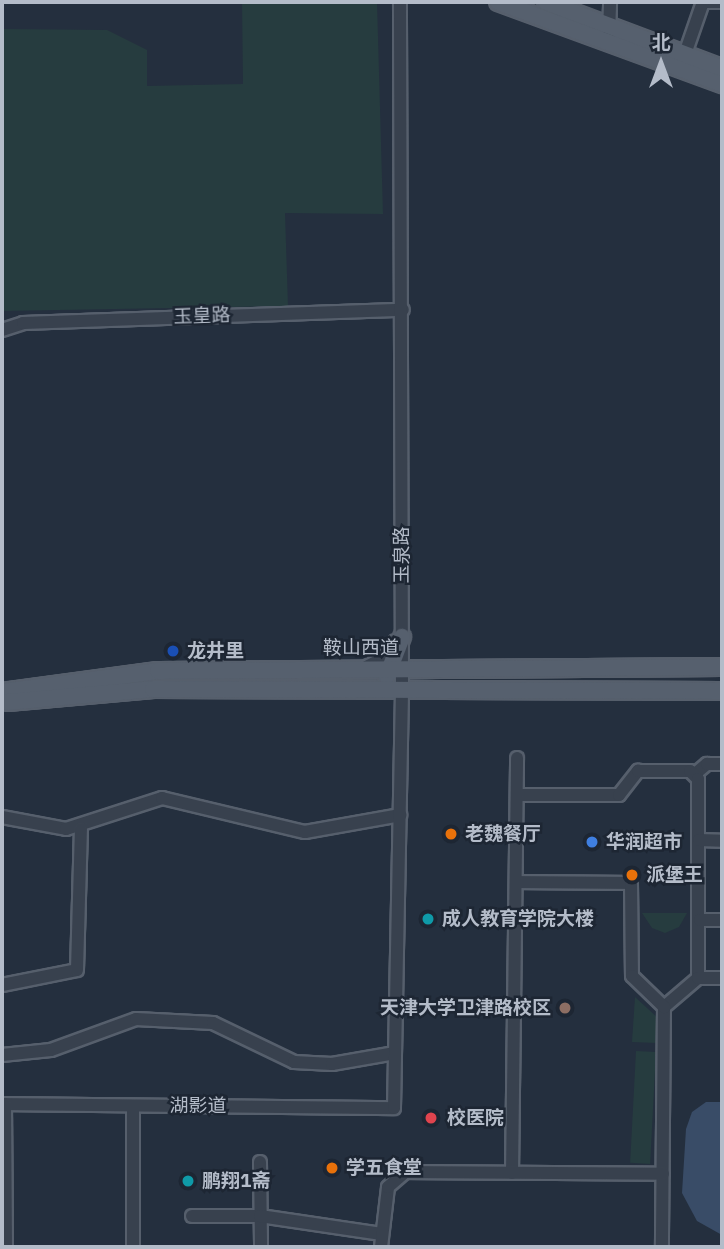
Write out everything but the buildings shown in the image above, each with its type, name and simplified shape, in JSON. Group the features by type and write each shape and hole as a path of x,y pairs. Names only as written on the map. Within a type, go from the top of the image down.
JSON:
{"main road":[{"path":"498,2 685,54 722,68"},
{"path":"546,2 609,34 722,84"},
{"path":"360,690 397,667 399,637"},
{"name":"鞍山西道","path":"2,692 158,671 397,667 722,667"},
{"path":"2,702 153,689 722,691"}],"street":[{"name":"玉泉路","path":"394,2 400,310"},
{"name":"玉泉路","path":"399,637 400,2"},
{"path":"609,34 610,2"},
{"path":"685,54 703,2 722,2"},
{"name":"玉皇路","path":"2,330 23,323 400,310"},
{"path":"361,669 382,659 399,637"},
{"path":"2,1055 51,1051 136,1019 212,1023 294,1062 391,1053 399,690 397,667"},
{"path":"512,1173 517,758"},
{"path":"518,795 619,795 638,771 695,774 707,764 722,764"},
{"path":"695,774 699,841 698,978"},
{"path":"2,817 41,829 81,828 162,798 305,832 396,815"},
{"path":"2,985 77,970 81,828"},
{"path":"699,841 722,841"},
{"path":"517,882 631,883 632,976 664,1007 663,1247"},
{"path":"700,920 722,920"},
{"path":"664,1007 698,978 722,978"},
{"name":"湖影道","path":"4,1104 390,1107 391,1053"},
{"path":"4,1104 6,1247"},
{"path":"132,1106 133,1247"},
{"path":"260,1162 261,1247"},
{"path":"192,1216 260,1216 381,1241 394,1176 512,1173 663,1174"}],"green space":[{"path":"242,2 377,2 383,214 285,213 288,306 2,311 2,29 107,30 147,50 147,86 243,84"},
{"path":"642,913 687,913 679,927 665,933 652,928"},
{"path":"635,997 659,1019 657,1043 632,1042"},
{"path":"636,1051 656,1052 650,1164 630,1163"}],"water":[{"path":"706,1102 722,1102 722,1235 697,1221 682,1193 686,1129 692,1112"}],"place":[{"name":"龙井里","path":"173,651"},
{"name":"老魏餐厅","path":"451,834"},
{"name":"华润超市","path":"592,842"},
{"name":"派堡王","path":"632,875"},
{"name":"成人教育学院大楼","path":"428,919"},
{"name":"天津大学卫津路校区","path":"565,1008"},
{"name":"校医院","path":"431,1118"},
{"name":"学五食堂","path":"332,1168"},
{"name":"鹏翔1斋","path":"188,1181"}]}
